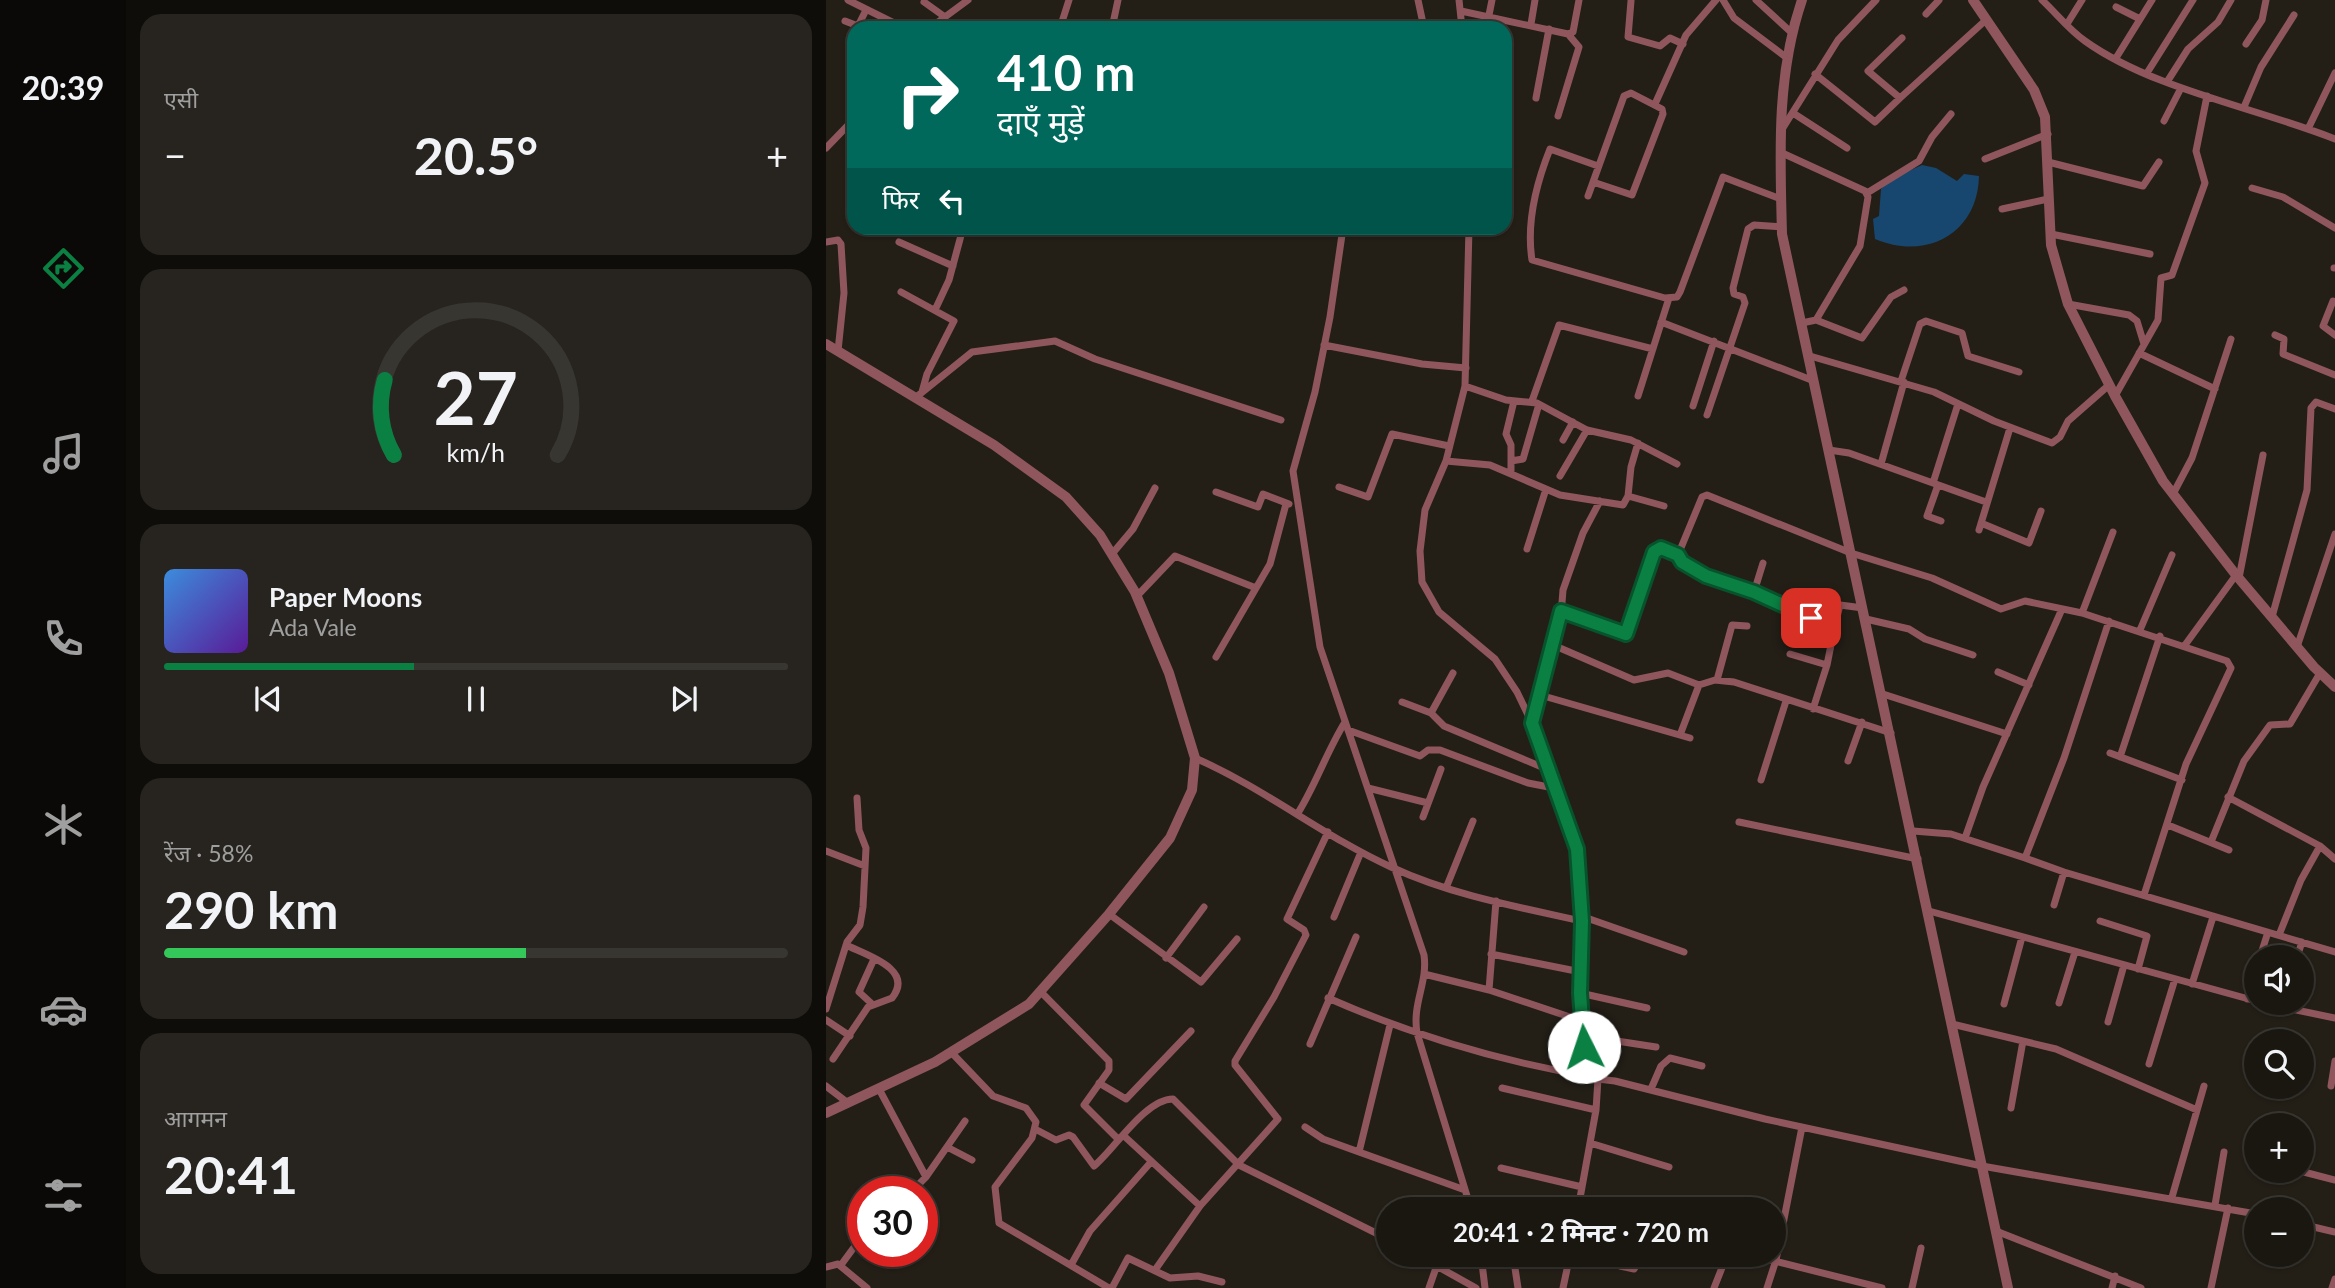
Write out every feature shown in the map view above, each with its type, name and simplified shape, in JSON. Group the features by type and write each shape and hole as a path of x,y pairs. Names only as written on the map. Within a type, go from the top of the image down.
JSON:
{"street":[{"path":"848,0 889,21"},
{"path":"940,21 968,0"},
{"path":"1062,21 1069,0"},
{"path":"1114,21 1118,0"},
{"path":"1418,0 1422,21"},
{"path":"1459,0 1462,21"},
{"path":"1489,15 1492,0"},
{"path":"1531,24 1535,0"},
{"path":"1568,34 1573,32 1579,0"},
{"path":"1655,104 1686,35 1716,0"},
{"path":"1723,0 1734,18 1787,58"},
{"path":"1756,0 1793,34"},
{"path":"1802,0 1787,58 1780,152 1782,227 1913,831 2008,1288"},
{"path":"1781,132 1838,40 1876,0"},
{"path":"1926,14 1939,0"},
{"path":"1973,0 2034,90 2045,117 2048,134 2050,234 2068,304 2109,386 2173,494 2237,577 2335,687"},
{"path":"2042,0 2084,41 2147,73 2181,88 2335,139"},
{"path":"2067,24 2082,0"},
{"path":"2116,58 2152,0"},
{"path":"2147,73 2193,0"},
{"path":"2167,82 2188,48 2218,22 2231,0"},
{"path":"2246,44 2262,20 2266,0"},
{"path":"1631,1 1629,37 1660,46 1670,38 1683,44"},
{"path":"925,2 945,17"},
{"path":"2116,7 2140,19"},
{"path":"860,21 866,10"},
{"path":"1461,11 1568,34 1579,47 1558,116"},
{"path":"2244,107 2261,67 2294,15"},
{"path":"1815,74 1873,121 1878,121 1987,19"},
{"path":"1536,97 1549,29"},
{"path":"1900,98 1868,71 1902,38"},
{"path":"2308,129 2335,73"},
{"path":"2164,121 2181,88"},
{"path":"1588,196 1598,166 1625,94 1631,93 1655,104 1663,114 1632,195 1593,182"},
{"path":"2115,396 2160,314 2161,278 2172,275 2205,183 2196,151 2207,96"},
{"path":"1793,113 1847,148"},
{"path":"1867,193 1920,161 1932,137 1951,114"},
{"path":"826,148 847,126"},
{"path":"1985,159 2048,134"},
{"path":"1598,166 1550,149 1536,184 1529,242 1532,260 1669,299"},
{"path":"1780,152 1867,193"},
{"path":"2048,162 2143,186 2159,162"},
{"path":"1638,396 1669,299 1680,292 1723,177 1781,199"},
{"path":"2252,188 2283,197 2335,229"},
{"path":"1816,320 1860,246 1867,193"},
{"path":"2002,209 2048,199"},
{"path":"1707,415 1745,303 1743,297 1734,294 1733,288 1748,229 1754,225 1782,227"},
{"path":"2050,234 2150,254"},
{"path":"935,310 953,266 961,235"},
{"path":"1342,235 1324,345 1305,433 1293,471 1297,505 1320,647 1424,955 1424,974 1414,1014 1417,1033 1467,1197"},
{"path":"1469,235 1465,386 1446,461 1426,510 1420,551 1422,582 1439,612 1495,659 1517,692 1532,723 1554,788 1572,829 1577,849 1582,918 1580,993 1585,1059 1596,1078 1596,1110 1580,1197"},
{"path":"826,242 838,240 841,244 844,293 838,351"},
{"path":"899,242 953,266"},
{"path":"1802,323 1816,320 1862,338 1891,297 1904,290"},
{"path":"901,292 953,319 954,324 926,374 919,395"},
{"path":"2333,301 2323,326 2335,335"},
{"path":"2068,304 2129,315 2137,321 2144,344"},
{"path":"1881,464 1920,324 1926,321 1962,334 1968,356 2019,372"},
{"path":"1661,322 1730,346 1814,381"},
{"path":"1511,461 1523,459 1535,402 1559,325 1653,349"},
{"path":"2275,335 2284,339 2283,354 2335,375"},
{"path":"2173,494 2192,458 2231,339"},
{"path":"919,395 972,352 1055,341 1094,359 1281,420"},
{"path":"1693,406 1714,341"},
{"path":"826,344 919,395 1052,484 1100,535 1137,596 1169,673 1195,758 1192,790 1178,823 1109,914 1028,1004 951,1052 826,1113"},
{"path":"1324,345 1422,364 1466,368"},
{"path":"2139,353 2215,389"},
{"path":"1810,356 1902,381 2047,442 2056,442 2068,421 2109,386"},
{"path":"1465,386 1514,401 1535,402 1587,430 1638,443 1677,464"},
{"path":"1511,471 1511,443 1506,434 1514,401"},
{"path":"2272,617 2307,490 2311,408 2316,402 2335,409"},
{"path":"1941,521 1927,516 1958,404"},
{"path":"1563,440 1573,422"},
{"path":"2010,428 1980,526 2029,543 2041,511"},
{"path":"1560,476 1587,430"},
{"path":"1339,487 1368,497 1392,434 1449,446"},
{"path":"1446,461 1490,465 1511,471 1560,495 1623,505 1628,495 1631,465 1638,443"},
{"path":"1829,450 1849,453 1986,502"},
{"path":"2185,645 2237,577 2263,455"},
{"path":"1112,554 1133,529 1155,488"},
{"path":"1527,549 1546,489"},
{"path":"1216,492 1258,507 1263,494 1286,504 1297,505"},
{"path":"1628,495 1664,506"},
{"path":"1678,555 1702,497 1707,495 1851,553 1932,578 2001,609 2020,601 2082,612 2160,636 2227,661 2231,668 2201,727 2144,895"},
{"path":"1532,723 1561,611 1563,590 1571,565 1600,501"},
{"path":"1216,657 1270,564 1286,504"},
{"path":"2082,612 2113,532"},
{"path":"2297,647 2335,534"},
{"path":"1561,611 1626,634 1656,550 1661,548 1678,555 1682,562 1706,576 1835,625"},
{"path":"2140,630 2172,555"},
{"path":"1137,596 1175,556 1256,588"},
{"path":"1754,592 1763,563"},
{"path":"1813,709 1827,665 1840,605 1863,608"},
{"path":"1965,838 2007,734 2063,609"},
{"path":"1866,619 1909,629 1925,639 1973,655"},
{"path":"2025,858 2064,758 2109,621"},
{"path":"1717,680 1732,625 1747,626"},
{"path":"2120,757 2160,636"},
{"path":"1553,645 1634,680 1668,673 1699,685 1717,680 1734,682 1891,734"},
{"path":"1790,654 1827,665"},
{"path":"1998,672 2029,685"},
{"path":"1432,713 1452,673"},
{"path":"2211,842 2228,797 2255,745 2273,723 2290,724 2320,673"},
{"path":"1681,735 1699,685"},
{"path":"1883,694 2007,734"},
{"path":"1540,695 1690,738"},
{"path":"1762,780 1786,701"},
{"path":"1402,702 1432,713 1444,726 1549,770"},
{"path":"1848,761 1861,722"},
{"path":"1346,726 1420,756 1428,750 1440,750 1528,783 1554,788"},
{"path":"1298,813 1318,781 1333,741 1346,726"},
{"path":"2110,753 2182,780"},
{"path":"1195,758 1393,868 1447,888 1582,918 1684,951"},
{"path":"1423,817 1441,769"},
{"path":"1368,788 1429,803"},
{"path":"2228,797 2320,846 2335,859"},
{"path":"826,1009 846,945 860,925 866,848 859,831 857,798"},
{"path":"1447,888 1473,821"},
{"path":"1739,822 1918,859"},
{"path":"2168,825 2229,850"},
{"path":"1913,831 1965,838 2064,872 2335,952"},
{"path":"1155,1270 1200,1206 1278,1119 1235,1065 1235,1061 1274,997 1306,935 1287,919 1328,832"},
{"path":"2279,935 2301,880 2320,846"},
{"path":"826,851 865,866"},
{"path":"1334,917 1361,852"},
{"path":"2053,905 2064,872"},
{"path":"1489,990 1496,901"},
{"path":"1166,958 1204,907"},
{"path":"1929,911 2244,998"},
{"path":"1109,914 1198,982 1203,982 1237,939"},
{"path":"2192,984 2213,917"},
{"path":"2100,920 2147,936 2138,969"},
{"path":"2263,945 2267,932"},
{"path":"1310,1044 1356,937"},
{"path":"2004,1004 2022,937"},
{"path":"833,1059 871,1003 892,999 898,986 894,970 846,945"},
{"path":"2059,1003 2075,951"},
{"path":"1491,954 1581,972"},
{"path":"871,1003 859,992 874,959"},
{"path":"2108,1022 2124,965"},
{"path":"1424,974 1489,990 1582,1021"},
{"path":"2149,1064 2175,979"},
{"path":"1040,991 1109,1061 1109,1070 1084,1105 1200,1206"},
{"path":"1580,993 1647,1008"},
{"path":"1328,998 1390,1025 1554,1070 1651,1089 1802,1127 1982,1166 2244,1211"},
{"path":"2314,1013 2335,1018"},
{"path":"826,1020 850,1036"},
{"path":"1952,1024 2056,1049 2197,1110"},
{"path":"1359,1152 1390,1025"},
{"path":"1099,1083 1124,1100 1191,1031"},
{"path":"1584,1036 1656,1047"},
{"path":"2011,1108 2023,1041"},
{"path":"951,1052 993,1096 1031,1112 1036,1122 1032,1138 998,1181 995,1197 999,1223 1111,1288 1126,1258 1173,1278 1198,1276 1222,1282"},
{"path":"1651,1089 1661,1066 1670,1058 1702,1066"},
{"path":"2331,1086 2335,1061"},
{"path":"826,1086 848,1103"},
{"path":"2172,1197 2204,1086"},
{"path":"1503,1088 1596,1110"},
{"path":"878,1089 925,1176"},
{"path":"1035,1129 1056,1140 1069,1135 1073,1137 1094,1166 1160,1102 1172,1099 1239,1164 1376,1233"},
{"path":"927,1176 965,1121"},
{"path":"1306,1127 1323,1139 1465,1190"},
{"path":"1786,1209 1802,1127"},
{"path":"1590,1143 1669,1167"},
{"path":"947,1147 972,1160"},
{"path":"2215,1205 2224,1152"},
{"path":"1070,1265 1090,1231 1152,1162"},
{"path":"1501,1168 1582,1187"},
{"path":"2314,1175 2335,1180"},
{"path":"2211,1288 2228,1208"},
{"path":"2314,1227 2335,1232"},
{"path":"1996,1231 2141,1288"},
{"path":"1912,1288 1921,1248"},
{"path":"826,1267 841,1265 847,1257"},
{"path":"1786,1263 1854,1285 1878,1288"},
{"path":"841,1265 867,1288"},
{"path":"1429,1288 1436,1267"},
{"path":"1440,1267 1474,1287"},
{"path":"1482,1267 1485,1288"},
{"path":"1515,1267 1518,1288"},
{"path":"1563,1288 1567,1267"},
{"path":"1622,1267 1633,1273 1636,1267"},
{"path":"1714,1288 1722,1267"},
{"path":"1767,1288 1774,1267"},
{"path":"2112,1288 2115,1276"},
{"path":"2332,1288 2335,1279"}],"water":[{"path":"1922,165 1936,168 1957,181 1964,174 1979,176 1970,213 1959,227 1930,244 1894,245 1875,239 1873,219 1879,216 1881,189 1891,179"}],"route":[{"path":"1584,1047 1580,993 1582,921 1577,849 1532,723 1561,611 1626,634 1654,552 1661,548 1678,555 1682,562 1706,576 1754,592 1811,618"}]}
